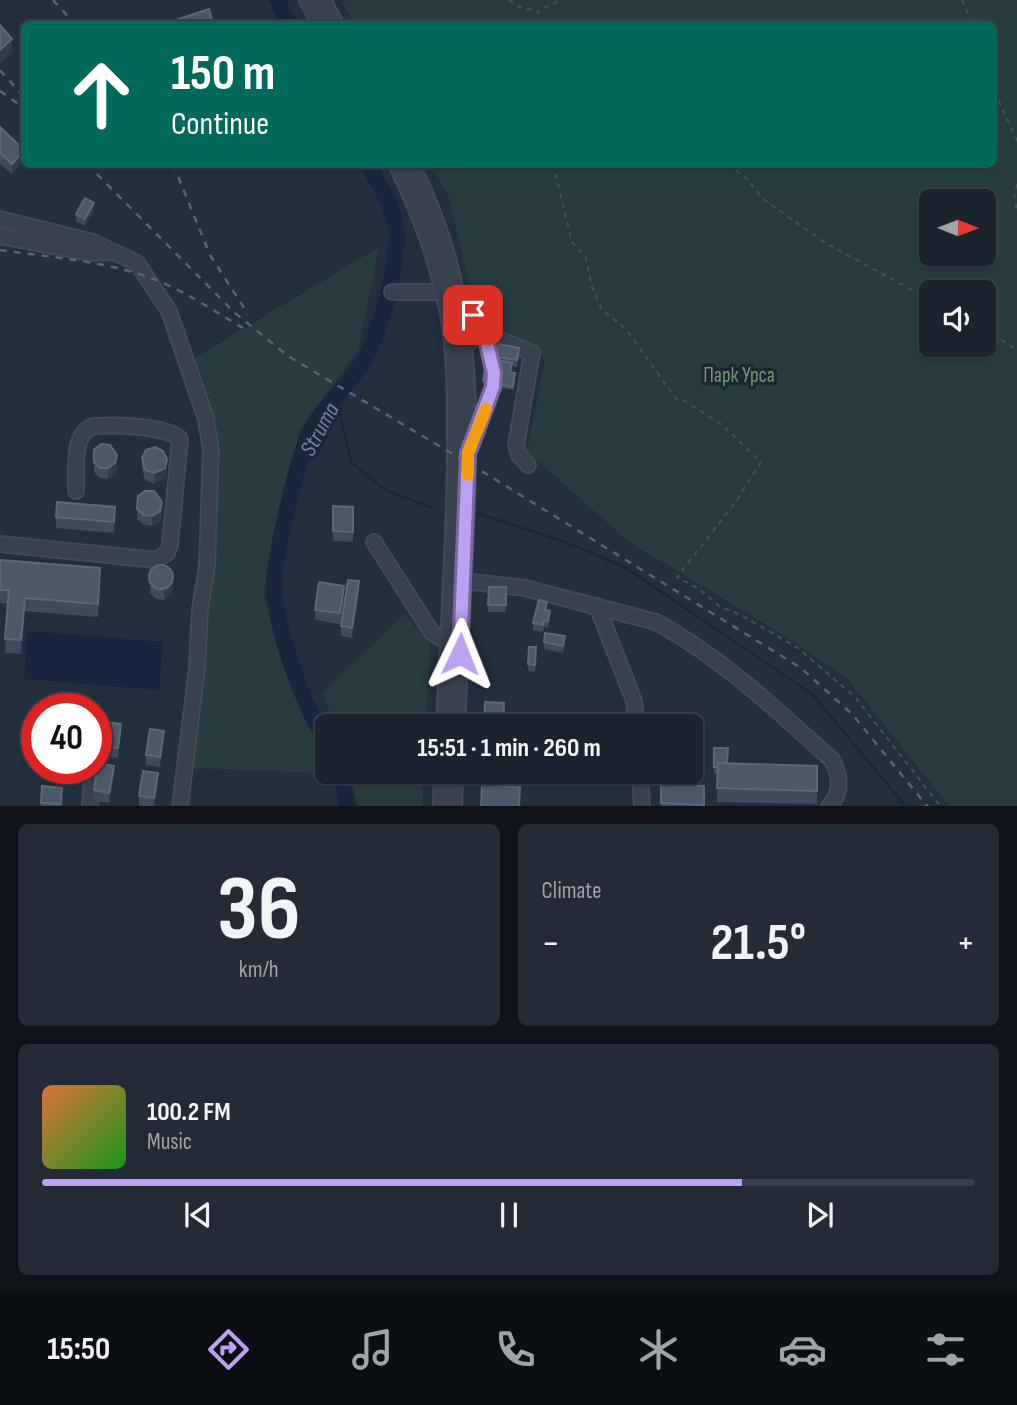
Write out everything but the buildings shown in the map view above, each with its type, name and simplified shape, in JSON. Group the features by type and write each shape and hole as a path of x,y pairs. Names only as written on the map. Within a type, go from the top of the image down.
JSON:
{"street":[{"path":"307,0 318,21"},
{"path":"323,0 334,21"},
{"path":"398,168 450,293 466,346 468,453 458,714"},
{"path":"413,168 437,224 450,293 455,426 445,714"},
{"path":"0,219 93,242 137,263 169,311 209,433 207,566 200,609 197,668 180,806"},
{"path":"0,236 90,253 114,252"},
{"path":"392,292 450,293 482,323 494,373 493,387 468,453"},
{"path":"466,346 476,336 485,335 532,353 516,445 519,455 528,465"},
{"path":"0,544 156,560 162,557 170,545 180,439 176,434 162,430 91,427 85,430 78,444 76,491"},
{"path":"374,542 432,633 448,642"},
{"path":"464,581 524,588 656,622 676,633 716,659 832,760 840,775 839,790 830,806"},
{"path":"597,606 634,701 636,714"},
{"path":"90,806 92,784"},
{"path":"441,806 442,784"},
{"path":"454,806 455,784"},
{"path":"641,784 642,806"}],"path":[{"path":"509,0 519,7 538,11 559,0"},
{"path":"962,0 972,21"},
{"path":"538,11 540,21"},
{"path":"997,92 1017,141"},
{"path":"554,168 569,235 574,247 586,258 593,287 603,310 626,329 657,372 665,388 676,395 676,400 683,400 720,424 761,462 735,503 677,577 699,589 720,607 741,615 798,648 834,679 876,720 940,806"},
{"path":"733,168 747,179 763,199 827,244 919,294"},
{"path":"1017,184 1014,194 1017,213"},
{"path":"996,337 1017,350"}],"green space":[{"name":"Парк Урса","path":"342,0 1017,0 1017,806 949,806 846,677 774,629 629,542 527,451 545,361 536,347 498,330 473,299 449,197 433,168 997,168 997,21 352,21"},
{"path":"379,247 358,350 300,430 263,593 315,734 315,773 190,768 217,527 220,465 214,422 195,358"},
{"path":"404,614 430,644 427,714 330,714 323,693"},
{"path":"352,784 423,784 422,806 358,806"}],"water":[{"path":"28,631 163,642 159,690 24,679"}],"waterway":[{"name":"Struma","path":"277,0 288,21"},
{"name":"Struma","path":"315,721 300,689 279,623 274,587 275,573 293,485 310,432 327,406 361,365 375,335 388,295 395,254 395,222 370,168"},
{"path":"336,396 351,462 385,490 432,508"},
{"path":"477,513 562,541 623,566 812,694 905,806"},
{"name":"Struma","path":"343,784 348,806"}],"railway":[{"path":"53,0 72,21"},
{"path":"0,70 21,94"},
{"path":"0,91 21,106"},
{"path":"91,168 235,313 288,356 488,475 801,668 852,714 927,806"},
{"path":"175,168 210,255 248,314"},
{"path":"0,250 83,261 144,276 184,293 243,328"}],"slow traffic":[{"path":"468,475 468,453 486,409"}],"route":[{"path":"460,654 468,453 484,415 493,387 494,373 482,323 473,315"}]}
